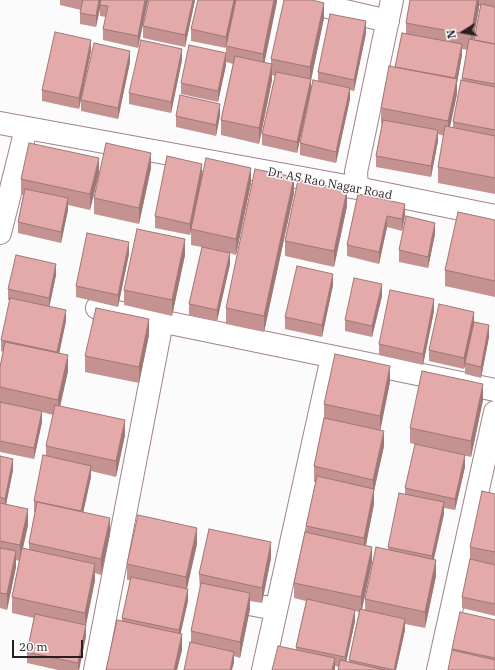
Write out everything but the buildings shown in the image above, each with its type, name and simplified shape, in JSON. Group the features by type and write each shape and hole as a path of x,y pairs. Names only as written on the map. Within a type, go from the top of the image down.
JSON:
{"street":[{"path":"298,0 390,10 356,172 357,188"},
{"name":"Dr. AS Rao Nagar Road","path":"0,123 357,188 495,216"},
{"path":"0,234 26,128"},
{"path":"97,308 495,390"},
{"path":"95,670 162,322"},
{"path":"263,670 332,356"},
{"path":"438,670 495,412"},
{"path":"112,581 133,585"},
{"path":"199,595 276,609"}]}
